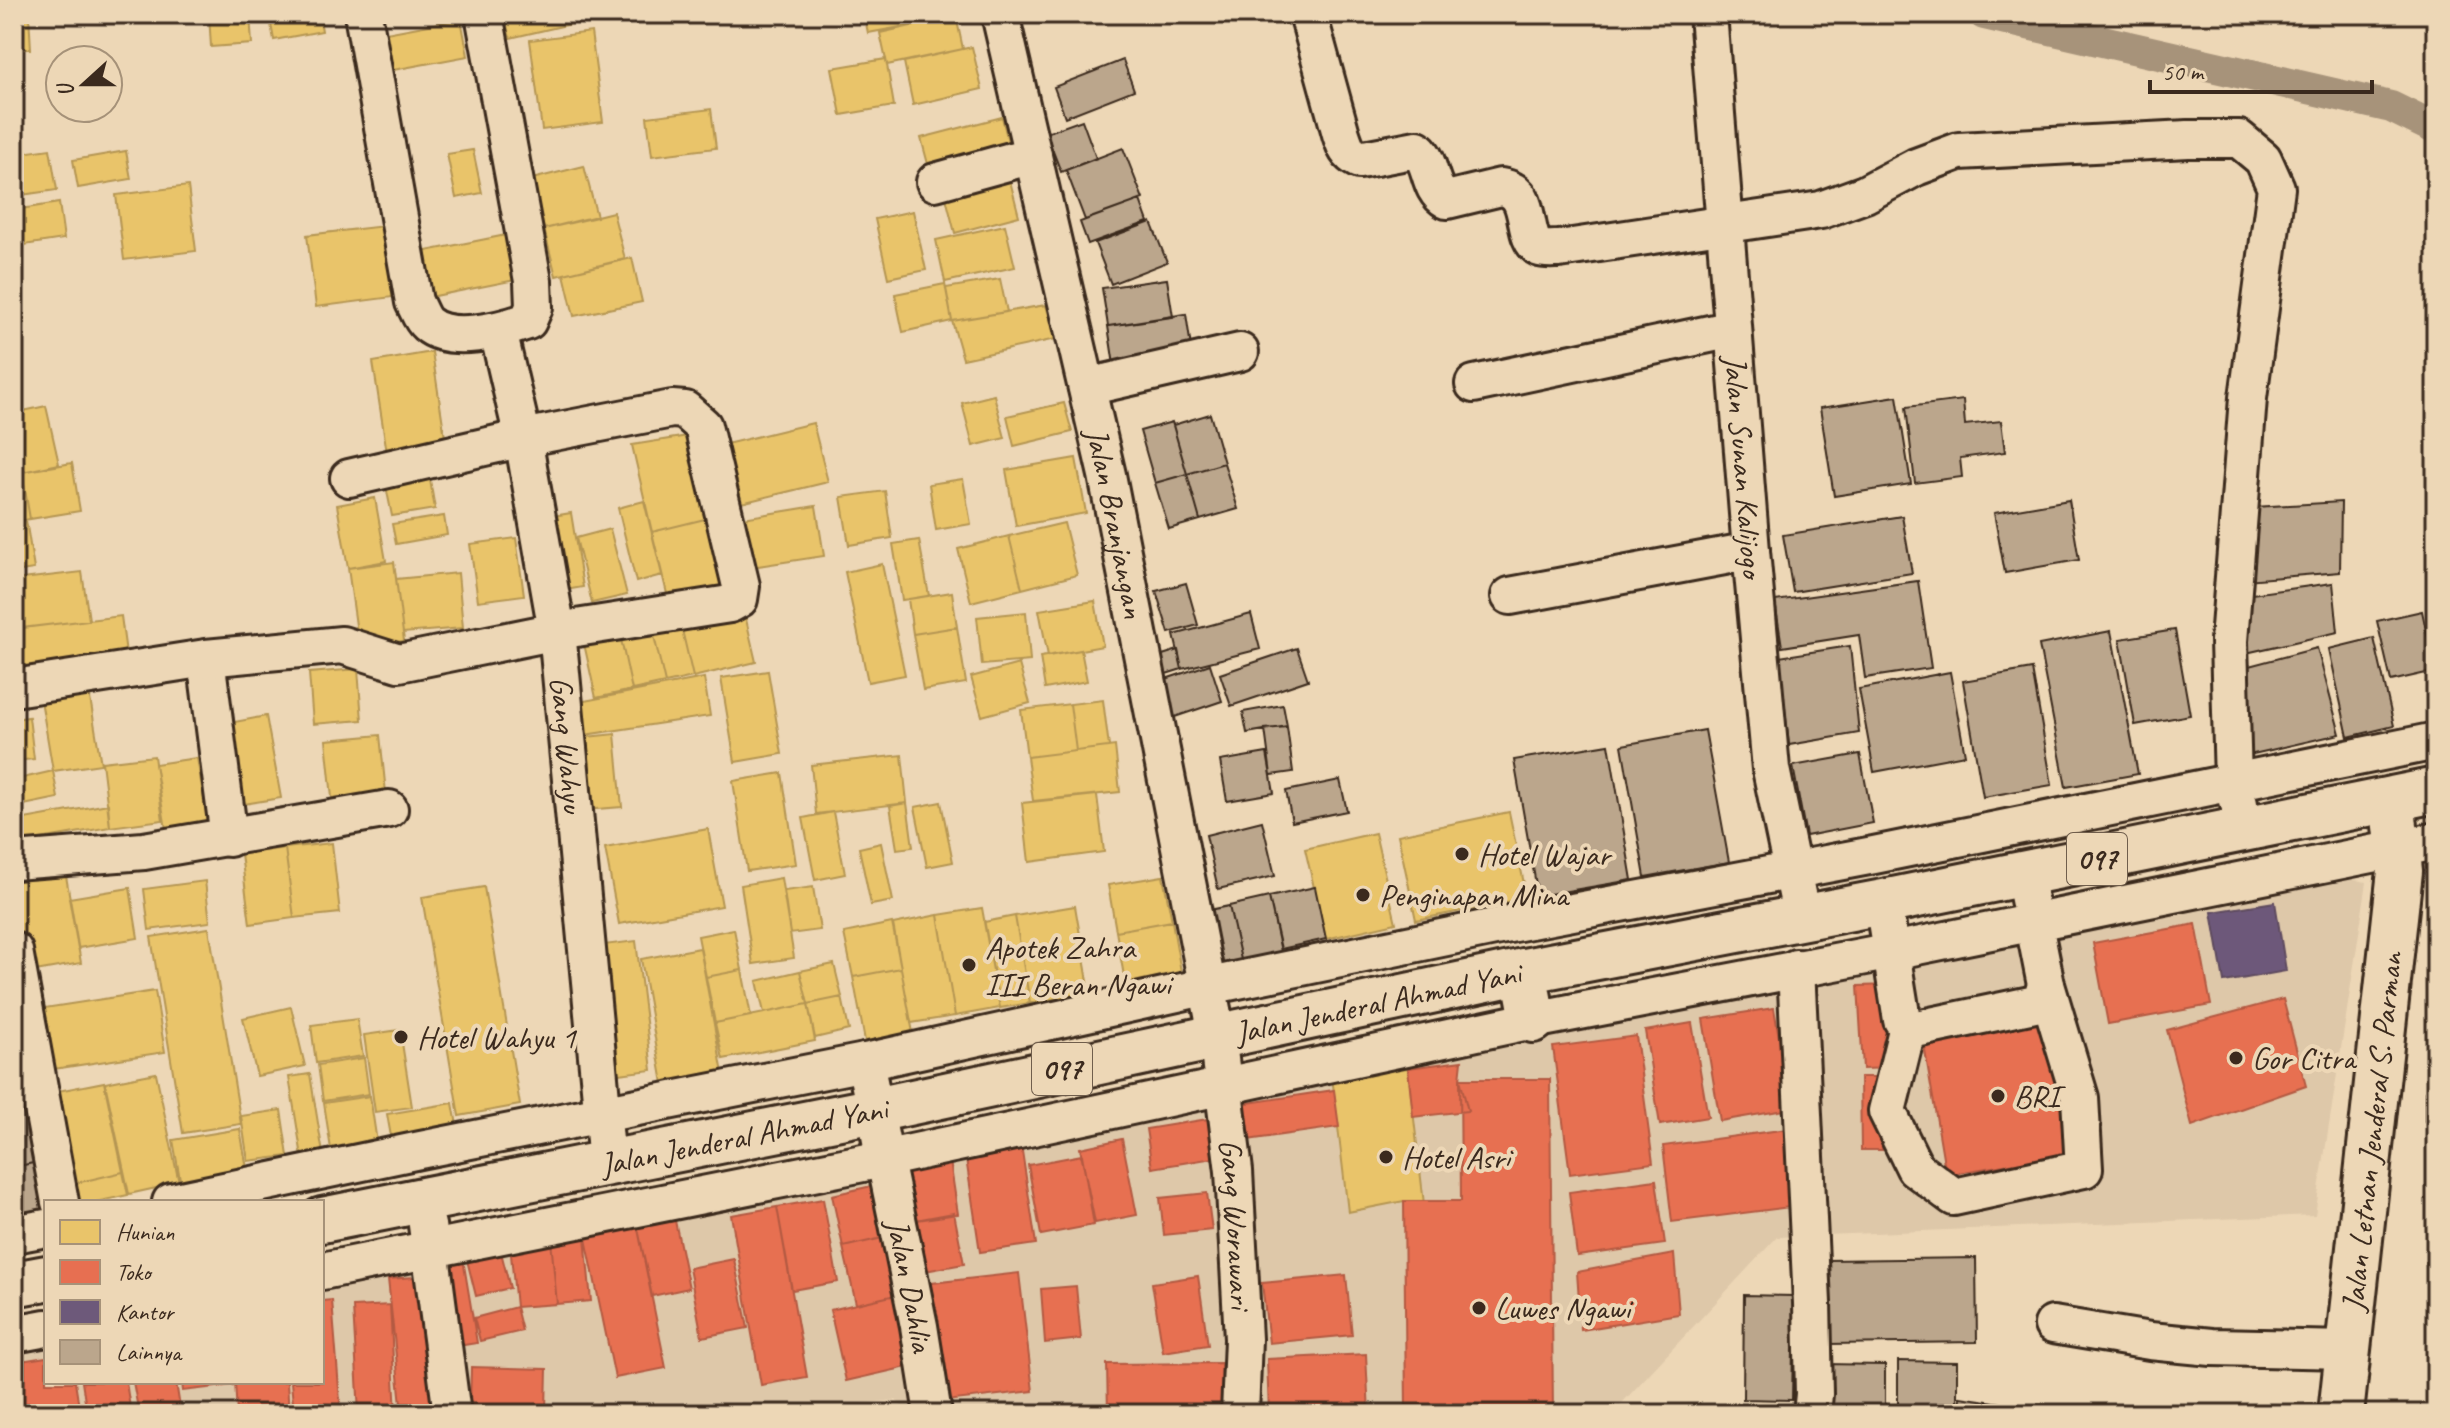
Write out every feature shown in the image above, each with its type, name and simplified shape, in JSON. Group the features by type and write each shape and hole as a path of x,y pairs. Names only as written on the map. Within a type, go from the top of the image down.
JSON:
{"main road":[{"name":"Jalan Jenderal Ahmad Yani","path":"324,1220 875,1110 1524,971 2436,790"},
{"name":"Jalan Letnan Jenderal S. Parman","path":"2341,1414 2400,871 2418,845 2392,799"},
{"path":"1524,971 1533,1020"},
{"path":"14,1284 44,1278"}],"street":[{"path":"363,14 414,302 425,323 445,334 498,331 528,321 534,307 533,281 484,14"},
{"name":"Jalan Branjangan","path":"1000,14 1107,475 1217,1035"},
{"path":"1308,14 1341,134 1352,157 1359,160 1417,149 1423,153 1435,189 1447,200 1501,187 1510,188 1520,196 1535,243 1541,248 1559,249 1821,210 1865,194 1916,167 1959,151 2239,139 2263,159 2276,188 2248,398 2229,641 2233,782 2245,829"},
{"name":"Jalan Sunan Kalijogo","path":"1708,14 1771,769 1802,918"},
{"path":"935,182 1033,155"},
{"path":"1474,384 1733,329"},
{"name":"Gang Wahyu","path":"498,331 523,438 557,631 607,1162"},
{"path":"1087,387 1240,352"},
{"path":"14,688 206,658 342,645 399,663 557,631 730,604 739,599 741,586 703,426 685,410 672,409 523,438 349,478"},
{"path":"1510,596 1751,551"},
{"path":"206,658 229,838"},
{"path":"181,1200 865,1062 1209,986 2436,741"},
{"path":"14,861 144,851 389,809"},
{"path":"324,1271 883,1159 1533,1020 2418,845"},
{"path":"1908,1026 1887,1111 1915,1168 1954,1197 2084,1169 2080,1098 2046,985 2024,874"},
{"path":"1883,902 1902,1020 1908,1026 1916,1029 2035,1004 2042,998 2046,985"},
{"path":"14,951 60,1200"},
{"path":"1796,968 1812,1303 1812,1414"},
{"name":"Gang Worawari","path":"1217,1035 1234,1171 1242,1325 1240,1414"},
{"name":"Jalan Dahlia","path":"865,1062 919,1326 933,1414"},
{"path":"422,1199 432,1248 452,1414"},
{"path":"14,1234 44,1228"},
{"path":"2053,1325 2150,1341 2212,1347 2349,1350"},
{"path":"14,1334 44,1328"}],"shaded area":[{"path":"2337,877 2367,882 2315,1215 1777,1237 1621,1404 1619,1414 909,1414 896,1400 769,1414 14,1414 14,1341 44,1335 44,1384 324,1384 324,1280"}],"building: Hunian":[{"path":"14,14 29,14 31,49 14,49"},
{"path":"156,14 185,14 185,21 157,22"},
{"path":"209,14 250,14 252,44 211,47"},
{"path":"269,14 319,14 322,31 274,40"},
{"path":"504,14 573,14 575,23 510,38"},
{"path":"864,14 916,14 917,24 868,33"},
{"path":"956,16 963,49 887,65 880,33"},
{"path":"461,19 468,56 393,70 386,33"},
{"path":"591,32 603,122 542,130 530,40"},
{"path":"972,47 982,89 913,105 904,62"},
{"path":"886,59 894,106 841,115 832,68"},
{"path":"17,68 23,110 14,111 14,69"},
{"path":"711,109 716,148 652,156 647,117"},
{"path":"1002,117 1012,158 932,179 921,138"},
{"path":"50,149 57,190 14,196 14,154"},
{"path":"473,150 482,193 456,198 447,154"},
{"path":"126,151 131,179 78,188 73,160"},
{"path":"584,166 597,217 544,229 532,179"},
{"path":"1007,169 1019,216 955,233 943,186"},
{"path":"188,186 196,251 124,260 116,195"},
{"path":"59,203 64,239 17,246 14,210"},
{"path":"913,211 926,270 888,278 875,219"},
{"path":"613,212 625,259 556,276 544,229"},
{"path":"1005,225 1015,267 945,282 936,240"},
{"path":"384,226 393,297 316,307 307,235"},
{"path":"516,233 525,278 430,297 421,252"},
{"path":"632,258 642,302 574,316 564,274"},
{"path":"1000,279 1007,312 952,321 946,288"},
{"path":"945,284 952,321 903,332 895,294"},
{"path":"1046,305 1056,339 963,359 952,321"},
{"path":"432,352 446,444 387,453 373,362"},
{"path":"994,395 1005,438 973,446 962,403"},
{"path":"1064,403 1072,432 1014,446 1007,416"},
{"path":"46,406 59,464 22,472 14,437 14,413"},
{"path":"813,423 828,482 737,504 722,445"},
{"path":"688,436 709,518 652,532 632,445"},
{"path":"1076,458 1086,513 1016,526 1006,470"},
{"path":"72,463 80,511 30,519 22,472"},
{"path":"428,468 435,509 392,516 384,476"},
{"path":"22,472 30,519 14,522 14,473"},
{"path":"963,479 971,524 936,530 929,484"},
{"path":"885,491 892,538 849,545 841,497"},
{"path":"375,498 386,561 348,568 337,505"},
{"path":"644,501 662,575 636,582 618,508"},
{"path":"816,506 824,556 751,567 743,518"},
{"path":"571,513 583,587 554,592 541,518"},
{"path":"444,516 447,535 396,544 392,524"},
{"path":"709,518 725,588 669,602 652,532"},
{"path":"26,520 34,569 14,572 14,522"},
{"path":"1064,523 1077,575 1022,589 1009,536"},
{"path":"610,529 627,595 592,603 576,538"},
{"path":"1009,536 1022,589 971,602 958,549"},
{"path":"516,538 524,595 478,601 470,544"},
{"path":"919,540 929,596 902,600 893,544"},
{"path":"394,562 404,641 359,647 348,568"},
{"path":"882,564 905,675 868,682 845,572"},
{"path":"82,572 89,620 14,629 14,580"},
{"path":"458,573 463,628 403,633 396,579"},
{"path":"952,592 957,627 913,634 908,599"},
{"path":"1095,601 1103,646 1048,656 1039,610"},
{"path":"742,602 756,662 693,677 679,617"},
{"path":"1026,612 1030,661 982,665 977,617"},
{"path":"121,616 128,668 14,682 14,629"},
{"path":"679,617 693,677 665,683 651,623"},
{"path":"651,623 665,683 632,690 619,630"},
{"path":"957,627 966,683 923,690 913,634"},
{"path":"619,630 632,690 596,698 583,639"},
{"path":"1081,650 1087,681 1045,689 1040,657"},
{"path":"1019,664 1030,703 982,716 971,677"},
{"path":"358,669 362,720 313,724 309,673"},
{"path":"768,671 782,754 735,762 721,678"},
{"path":"704,678 710,716 584,735 579,702"},
{"path":"89,692 101,764 53,771 41,700"},
{"path":"1103,700 1109,747 1076,751 1070,704"},
{"path":"1070,704 1076,751 1027,757 1021,710"},
{"path":"266,716 281,798 238,805 224,724"},
{"path":"29,717 34,759 14,761 14,719"},
{"path":"615,734 622,807 584,810 577,738"},
{"path":"380,735 386,793 332,798 326,740"},
{"path":"1115,746 1120,792 1033,801 1027,757"},
{"path":"902,755 907,803 816,814 811,765"},
{"path":"154,756 163,820 110,827 102,762"},
{"path":"197,758 210,835 168,841 155,764"},
{"path":"53,771 58,798 14,807 14,780"},
{"path":"782,773 796,864 747,871 733,781"},
{"path":"1097,795 1104,852 1029,862 1022,803"},
{"path":"941,802 953,862 927,867 915,807"},
{"path":"907,803 913,847 897,849 890,806"},
{"path":"108,804 110,827 23,842 19,820"},
{"path":"833,812 845,874 815,880 803,818"},
{"path":"1509,812 1527,898 1416,920 1398,835"},
{"path":"708,829 722,906 619,924 605,848"},
{"path":"1375,833 1396,923 1326,939 1305,849"},
{"path":"332,843 340,913 294,918 285,848"},
{"path":"881,843 893,901 871,905 859,848"},
{"path":"285,848 294,918 250,924 241,854"},
{"path":"65,870 81,963 24,973 14,916 14,879"},
{"path":"1163,876 1172,921 1116,931 1108,885"},
{"path":"781,878 794,958 753,964 741,885"},
{"path":"205,881 210,922 149,930 144,889"},
{"path":"484,887 520,1105 459,1116 422,897"},
{"path":"813,887 820,930 790,934 784,891"},
{"path":"130,888 138,938 78,948 69,898"},
{"path":"1075,906 1090,993 1030,1003 1015,916"},
{"name":"Apotek Zahra III Beran Ngawi","path":"982,908 1000,1008 955,1016 938,915"},
{"path":"938,915 955,1016 911,1023 893,924"},
{"path":"1015,916 1030,1003 1000,1008 984,922"},
{"path":"1172,921 1183,983 1127,993 1116,931"},
{"path":"892,923 901,968 853,977 844,933"},
{"path":"209,928 241,1124 183,1133 151,937"},
{"path":"734,929 742,970 706,977 698,936"},
{"path":"636,941 652,1070 611,1075 595,946"},
{"path":"700,948 724,1079 664,1089 641,959"},
{"path":"834,964 842,997 808,1004 800,971"},
{"path":"901,968 913,1033 865,1041 853,977"},
{"path":"742,970 751,1016 715,1023 706,977"},
{"path":"800,971 808,1004 764,1013 757,981"},
{"path":"155,991 165,1052 47,1070 38,1009"},
{"path":"842,997 849,1030 815,1038 808,1004"},
{"path":"808,1004 815,1041 723,1059 715,1023"},
{"path":"291,1007 305,1066 257,1076 243,1018"},
{"path":"357,1019 363,1056 316,1063 311,1025"},
{"path":"400,1030 412,1107 375,1112 364,1035"},
{"path":"364,1058 369,1094 323,1101 318,1065"},
{"path":"1408,1068 1424,1204 1404,1201 1348,1212 1332,1076"},
{"path":"156,1073 179,1183 129,1194 105,1083"},
{"path":"310,1074 323,1154 302,1157 289,1077"},
{"path":"104,1082 123,1172 72,1184 53,1092"},
{"path":"370,1096 378,1149 332,1156 324,1103"},
{"path":"453,1103 458,1131 392,1142 387,1114"},
{"path":"281,1110 288,1156 248,1161 241,1116"},
{"path":"240,1129 248,1174 181,1185 173,1140"},
{"path":"123,1172 128,1195 105,1200 76,1200 72,1184"}],"building: Toko":[{"path":"2196,924 2211,1005 2108,1024 2093,943"},
{"path":"1889,985 1894,1068 1863,1069 1858,986"},
{"name":"Gor Citra","path":"2283,999 2306,1086 2192,1126 2167,1030"},
{"path":"1774,1008 1791,1109 1720,1121 1703,1019"},
{"name":"BRI","path":"2051,1018 2074,1153 1946,1175 1923,1039"},
{"path":"1692,1023 1708,1117 1660,1125 1645,1031"},
{"path":"1636,1036 1653,1163 1570,1174 1553,1047"},
{"path":"1462,1061 1460,1079 1468,1111 1413,1117 1408,1068"},
{"path":"1860,1077 1881,1077 1882,1150 1861,1150"},
{"name":"Luwes Ngawi","path":"1460,1079 1550,1079 1553,1414 1406,1414 1404,1201 1461,1201"},
{"path":"1334,1090 1339,1127 1247,1140 1241,1104"},
{"path":"1208,1119 1214,1158 1152,1168 1146,1129"},
{"path":"1788,1129 1798,1206 1672,1222 1663,1146"},
{"path":"1020,1138 1036,1244 980,1252 964,1145"},
{"path":"1122,1139 1137,1215 1095,1223 1080,1148"},
{"path":"1082,1155 1094,1225 1041,1235 1028,1165"},
{"path":"950,1161 958,1214 910,1221 902,1168"},
{"path":"1656,1180 1665,1244 1577,1256 1569,1192"},
{"path":"876,1185 887,1237 843,1247 832,1195"},
{"path":"1207,1193 1212,1230 1164,1235 1160,1198"},
{"path":"823,1199 838,1282 792,1290 777,1207"},
{"path":"777,1207 807,1377 761,1385 731,1215"},
{"path":"673,1211 689,1288 652,1296 636,1219"},
{"path":"954,1213 964,1264 919,1272 910,1221"},
{"path":"636,1219 666,1368 615,1378 584,1229"},
{"path":"585,1237 591,1301 557,1304 551,1240"},
{"path":"887,1237 900,1294 856,1304 843,1247"},
{"path":"551,1240 557,1304 516,1307 510,1244"},
{"path":"501,1252 510,1288 476,1296 467,1260"},
{"path":"1674,1254 1679,1314 1581,1330 1577,1272"},
{"path":"463,1259 477,1343 451,1347 437,1264"},
{"path":"734,1259 748,1328 702,1337 689,1268"},
{"path":"1019,1273 1033,1391 938,1402 923,1284"},
{"path":"1346,1275 1352,1335 1269,1343 1262,1283"},
{"path":"428,1276 441,1410 402,1414 388,1279"},
{"path":"1198,1276 1208,1345 1163,1352 1152,1283"},
{"path":"1076,1286 1081,1339 1045,1343 1041,1289"},
{"path":"900,1294 916,1365 846,1381 830,1310"},
{"path":"332,1300 341,1414 294,1414 291,1384 324,1384 324,1301"},
{"path":"390,1305 396,1414 359,1414 353,1307"},
{"path":"516,1307 522,1331 480,1341 474,1318"},
{"path":"1366,1354 1369,1414 1269,1414 1267,1359"},
{"path":"44,1357 44,1384 75,1384 79,1407 44,1414 14,1414 14,1362"},
{"path":"1221,1363 1223,1414 1108,1414 1107,1364"},
{"path":"471,1367 547,1369 546,1411 470,1409"},
{"path":"82,1384 126,1384 131,1414 87,1414"},
{"path":"133,1384 176,1384 181,1414 139,1414"},
{"path":"182,1384 233,1384 233,1385 183,1391"},
{"path":"235,1384 287,1384 289,1414 237,1414"}],"building: Kantor":[{"path":"2275,902 2286,971 2224,982 2212,912"}],"building: Lainnya":[{"path":"1123,60 1134,90 1065,117 1054,87"},
{"path":"1082,120 1096,158 1061,172 1046,133"},
{"path":"1123,148 1143,199 1085,220 1066,170"},
{"path":"1140,200 1148,222 1088,244 1080,222"},
{"path":"1151,222 1167,262 1111,284 1095,243"},
{"path":"1167,279 1173,317 1108,326 1102,288"},
{"path":"1186,314 1192,354 1114,365 1108,326"},
{"path":"1897,396 1911,484 1834,496 1820,408"},
{"path":"1963,400 1965,425 2001,421 2005,452 1960,458 1962,477 1915,483 1906,407"},
{"path":"1210,414 1224,463 1187,474 1173,425"},
{"path":"1172,422 1187,474 1155,483 1140,431"},
{"path":"1224,463 1238,509 1200,520 1187,474"},
{"path":"1187,474 1200,520 1169,529 1155,483"},
{"path":"2069,500 2079,560 2005,573 1994,513"},
{"path":"2341,502 2340,572 2246,580 2254,507"},
{"path":"1902,516 1912,573 1793,592 1783,535"},
{"path":"1918,581 1931,668 1865,678 1859,635 1782,647 1775,601"},
{"path":"1186,583 1198,625 1169,633 1156,591"},
{"path":"2333,583 2338,632 2246,653 2244,595"},
{"path":"2422,611 2435,671 2391,681 2377,621"},
{"path":"1251,614 1260,649 1182,669 1174,635"},
{"path":"2175,630 2190,715 2135,725 2120,639"},
{"path":"2111,631 2138,774 2066,787 2039,645"},
{"path":"2374,638 2394,726 2348,737 2329,649"},
{"path":"1850,646 1859,733 1789,745 1779,657"},
{"path":"1297,648 1308,680 1231,706 1220,674"},
{"path":"2317,648 2340,734 2249,755 2245,667"},
{"path":"1178,650 1182,669 1153,678 1147,660"},
{"path":"1210,664 1222,701 1166,720 1154,683"},
{"path":"2032,669 2052,785 1983,797 1963,681"},
{"path":"1950,672 1965,755 1874,772 1859,689"},
{"path":"1283,705 1287,726 1247,733 1243,712"},
{"path":"1287,727 1293,772 1271,775 1265,729"},
{"path":"1705,730 1729,862 1645,877 1622,745"},
{"path":"1609,744 1632,880 1538,896 1514,760"},
{"path":"1267,753 1274,793 1227,801 1220,761"},
{"path":"1860,754 1873,823 1806,836 1793,766"},
{"path":"1340,780 1347,811 1292,822 1286,791"},
{"path":"1262,821 1275,876 1218,889 1206,835"},
{"path":"1315,887 1326,939 1281,949 1269,897"},
{"path":"1269,897 1284,965 1244,973 1229,906"},
{"path":"1229,906 1244,973 1223,978 1209,910"},
{"path":"2425,1092 2436,1092 2436,1121 2425,1121"},
{"path":"28,1110 38,1162 14,1167 14,1113"},
{"path":"38,1162 44,1213 14,1219 14,1167"},
{"path":"1976,1258 1977,1342 1828,1344 1827,1260"},
{"path":"1744,1295 1794,1296 1792,1400 1743,1399"},
{"path":"1898,1361 1957,1362 1957,1410 1898,1410"},
{"path":"1824,1364 1885,1365 1885,1414 1824,1414"},
{"path":"1960,1397 2009,1404 2008,1414 1958,1414"},
{"path":"1708,1408 1793,1411 1793,1414 1708,1414"}],"waterway":[{"path":"1984,14 2391,107 2436,129"}],"place":[{"name":"Hotel Wajar","path":"1462,854"},
{"name":"Penginapan Mina","path":"1363,895"},
{"name":"Apotek Zahra III Beran Ngawi","path":"969,965"},
{"name":"Hotel Wahyu 1","path":"401,1037"},
{"name":"Gor Citra","path":"2236,1058"},
{"name":"BRI","path":"1998,1096"},
{"name":"Hotel Asri","path":"1386,1157"},
{"name":"Luwes Ngawi","path":"1479,1308"}]}
